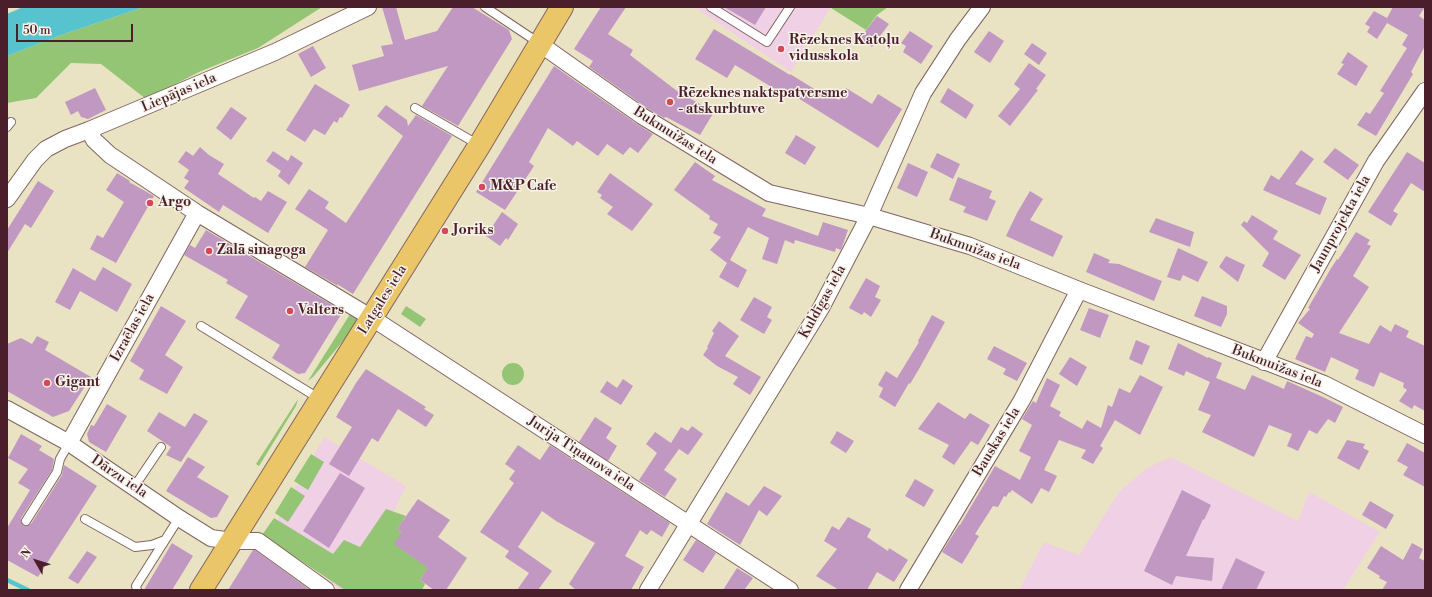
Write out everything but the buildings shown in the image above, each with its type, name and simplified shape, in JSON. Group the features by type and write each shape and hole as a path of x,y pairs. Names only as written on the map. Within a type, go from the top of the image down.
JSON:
{"main road":[{"name":"Latgales iela","path":"201,590 479,146 562,7"}],"street":[{"name":"Liepājas iela","path":"10,191 35,160 46,150 65,139 275,52 368,7"},
{"name":"Kuldīgas iela","path":"648,590 821,308 869,216 923,93 958,38 982,7"},
{"name":"Bukmuižas iela","path":"540,44 642,116 769,193 869,216 970,246 1079,290 1324,384 1425,435"},
{"name":"Jaunprojekta iela","path":"1264,362 1376,161 1425,91"},
{"name":"Jurija Tiņanova iela","path":"89,130 94,140 110,156 197,213 372,318 790,590"},
{"name":"Izraēlas iela","path":"69,443 197,213"},
{"name":"Bauskas iela","path":"908,590 1022,400 1079,290"},
{"name":"Dārzu iela","path":"7,409 69,443 211,538 231,541 258,541 326,590"}],"lane":[{"path":"485,7 540,44"},
{"path":"711,7 767,42 790,7"},
{"path":"415,108 479,146"},
{"path":"201,326 320,399"},
{"path":"26,521 57,472 60,460 69,443"},
{"path":"134,487 162,447"},
{"path":"137,590 136,586 179,518"},
{"path":"85,519 135,547 152,545 165,540"}],"shaded area":[{"name":"Rēzeknes Katoļu vidusskola","path":"694,7 831,7 791,72"},
{"path":"324,437 406,486 356,590 340,590 271,531"},
{"path":"1171,457 1298,521 1309,492 1380,532 1343,590 1019,590 1044,542 1079,555 1119,492 1147,468"}],"green space":[{"path":"144,7 322,7 258,48 199,72 146,99 101,64 71,63 36,98 7,103 7,56 61,35"},
{"path":"831,7 888,7 877,15 866,30"},
{"path":"406,306 426,319 420,327 401,314"},
{"path":"352,311 358,319 358,323 308,381"},
{"path":"513,363 517,364 523,370 523,378 517,384 513,385 509,384 503,378 502,374 503,370 509,364"},
{"path":"298,399 296,406 259,466 256,464"},
{"path":"311,454 324,462 308,490 294,481"},
{"path":"291,487 305,496 288,522 275,513"},
{"path":"386,509 406,516 397,529 402,532 429,567 420,580 425,584 422,590 345,590 262,535 274,518 333,554 344,540 360,547"}],"water":[{"path":"23,7 144,7 61,35 7,56 7,14"}],"waterway":[{"path":"7,580 28,590"}],"place":[{"name":"Rēzeknes Katoļu vidusskola","path":"781,49"},
{"name":"Rēzeknes naktspatversme - atskurbtuve","path":"670,102"},
{"name":"M&P Cafe","path":"482,187"},
{"name":"Argo","path":"150,203"},
{"name":"Joriks","path":"445,231"},
{"name":"Zalā sinagoga","path":"209,251"},
{"name":"Valters","path":"290,311"},
{"name":"Gigant","path":"47,383"}]}
